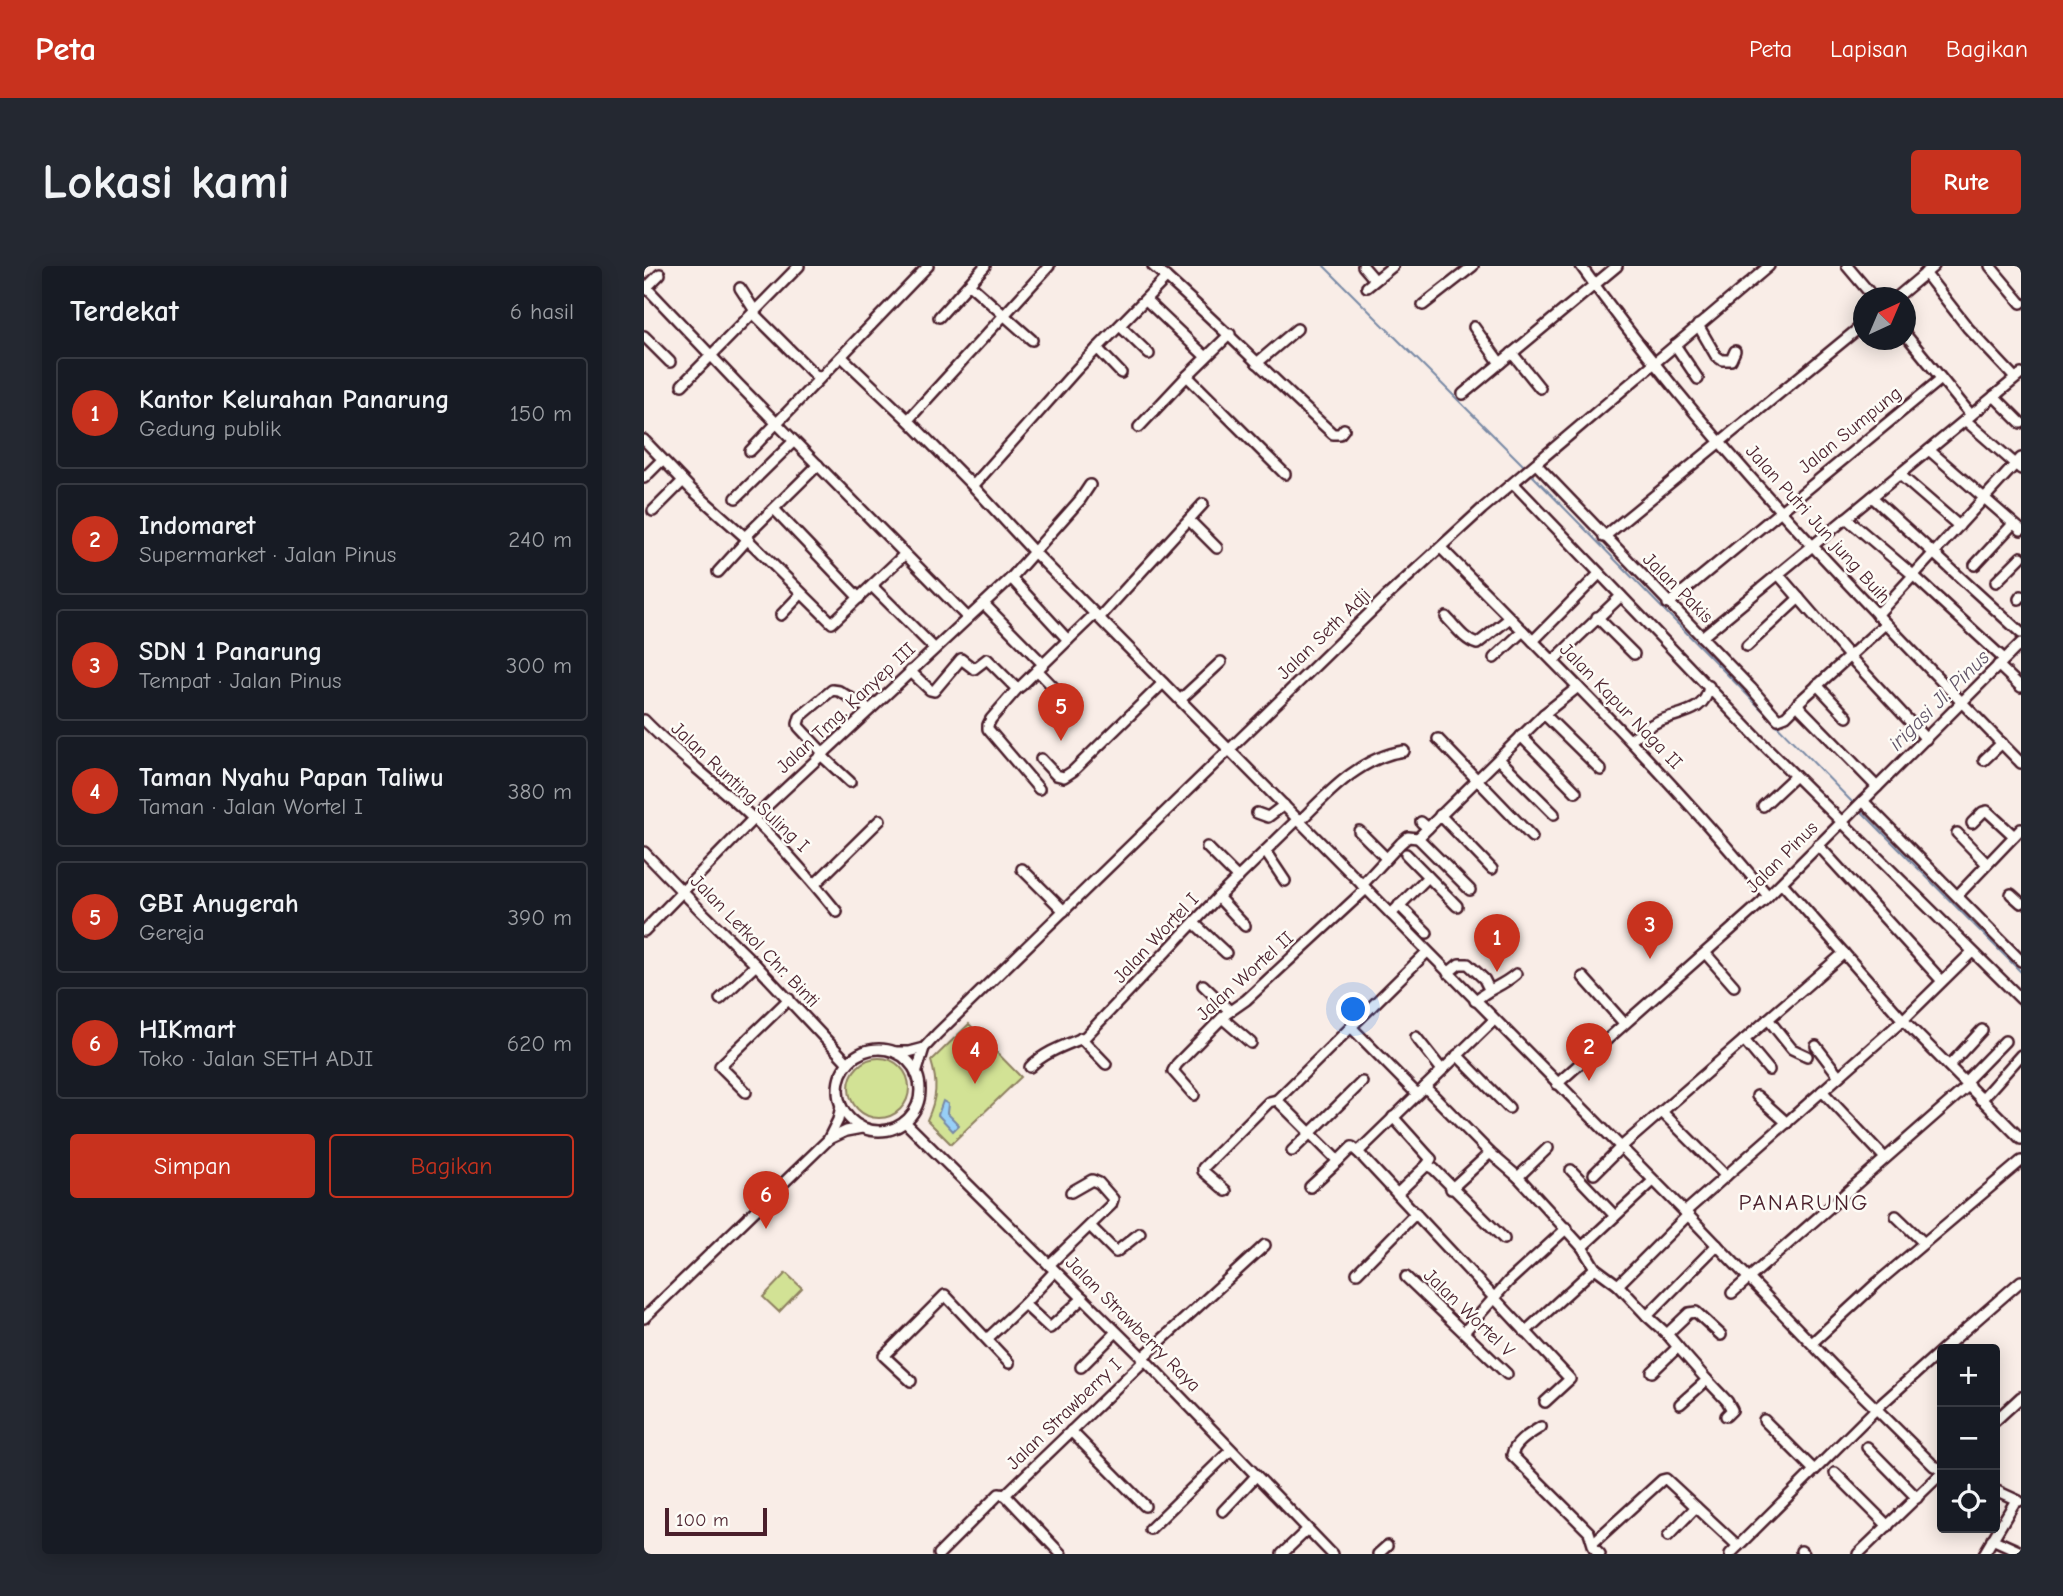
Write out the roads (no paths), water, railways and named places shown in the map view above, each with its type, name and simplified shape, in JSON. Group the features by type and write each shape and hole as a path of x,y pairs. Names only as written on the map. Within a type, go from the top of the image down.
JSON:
{"street":[{"path":"682,385 799,266"},
{"path":"750,451 928,266"},
{"path":"939,317 985,266"},
{"path":"908,420 1049,266"},
{"path":"1153,266 1230,334 1256,363 1333,435 1340,434 1344,429"},
{"path":"1363,266 1375,280"},
{"path":"1367,287 1393,266"},
{"path":"1423,305 1473,266"},
{"name":"Jalan Putri Jun jung Buih","path":"1581,266 1653,363 1719,442 1885,624 2021,763"},
{"path":"1463,394 1617,266"},
{"name":"Jalan Seth Adji","path":"924,1048 1386,597 1482,509 1769,266"},
{"path":"1847,266 1865,287"},
{"path":"1909,287 1934,266"},
{"path":"1990,266 2017,291 2021,303"},
{"path":"1702,637 2018,376 1970,331 1925,273"},
{"path":"660,274 645,288 968,618"},
{"path":"973,486 1097,348 1166,277"},
{"path":"969,284 1032,340"},
{"path":"740,288 754,312 818,378"},
{"path":"1146,300 1206,357"},
{"path":"1698,325 1716,356 1722,360 1731,360 1735,351"},
{"path":"1119,326 1149,354"},
{"path":"1474,327 1500,363"},
{"path":"1256,363 1297,328"},
{"path":"1604,537 1853,333"},
{"path":"1139,427 1230,334"},
{"path":"644,336 670,362"},
{"path":"1675,345 1698,379"},
{"path":"1097,348 1121,373"},
{"path":"1877,615 2019,463 1968,418 1916,348"},
{"path":"1512,354 1541,388"},
{"path":"842,357 908,420 1229,751 1941,1470"},
{"path":"1188,376 1285,474"},
{"name":"Jalan Sumpung","path":"1668,604 1941,379"},
{"path":"1994,396 2021,423"},
{"path":"644,440 683,481 746,538 832,623 905,554"},
{"path":"736,498 794,440"},
{"path":"1929,450 2017,527 1975,565"},
{"path":"644,478 662,460"},
{"path":"718,572 746,538 818,465"},
{"name":"Jalan Pakis","path":"1535,465 1778,719 1786,716 1798,704"},
{"path":"1899,474 1959,526"},
{"path":"653,511 683,481"},
{"path":"1514,484 1795,776 2021,999"},
{"name":"Jalan Tmg. Kanyep III","path":"644,931 753,819 1011,578 1090,485"},
{"path":"1872,497 2021,633"},
{"path":"1039,789 988,729 991,719 1017,689 1097,616 1203,504"},
{"path":"774,509 859,598"},
{"path":"1846,518 1913,575 2001,662 2021,687"},
{"path":"1189,520 1217,548"},
{"name":"Jalan Kapur Naga II","path":"1441,548 1631,739 1717,833 1768,896"},
{"path":"1996,582 2021,557"},
{"path":"1533,641 1600,574"},
{"path":"1778,575 1926,738"},
{"path":"1011,578 1068,640"},
{"path":"872,586 934,648"},
{"path":"781,615 801,594"},
{"path":"1553,661 1621,596"},
{"path":"1747,646 1799,598"},
{"path":"984,604 1067,701"},
{"path":"1446,617 1463,635 1477,644 1510,618"},
{"path":"1597,617 1634,654"},
{"path":"1877,787 1798,704 1885,624"},
{"path":"1494,659 1522,631"},
{"name":"Jalan Pinus","path":"1557,1084 1706,954 1782,883 2021,643"},
{"path":"910,671 934,691 961,659 974,669 987,659 1017,689"},
{"path":"1180,701 1221,662"},
{"path":"1041,760 1056,775 1063,777 1073,771 1163,683"},
{"path":"1817,685 1847,717"},
{"path":"1631,739 1659,721 1700,706 1708,695 1709,686"},
{"name":"Jalan Wortel II","path":"1194,1095 1173,1071 1174,1068 1222,1018 1246,1000 1364,887 1386,858 1408,837 1418,838 1425,825 1477,781 1544,714 1578,687"},
{"path":"850,782 798,724 800,717 832,690 839,691 869,709"},
{"path":"1544,714 1601,770"},
{"name":"Jalan Runting Suling I","path":"644,720 753,819 838,912"},
{"path":"1521,736 1576,792"},
{"path":"1438,739 1532,837"},
{"path":"1984,760 2002,743"},
{"name":"Jalan Wortel I","path":"1030,1067 1043,1055 1081,1038 1120,1001 1218,897 1328,794 1359,768 1386,754 1404,751"},
{"path":"1499,759 1554,814"},
{"path":"1763,806 1795,776"},
{"path":"1862,802 1958,895 2021,961"},
{"path":"1257,813 1268,817 1283,805"},
{"path":"1958,895 2018,833 1987,811 1972,823"},
{"path":"1440,815 1492,869"},
{"path":"814,884 880,820"},
{"path":"1359,831 1386,858"},
{"path":"1957,833 1987,864"},
{"path":"1418,838 1470,890"},
{"path":"1818,845 1942,981"},
{"path":"1207,847 1238,878"},
{"path":"1265,851 1285,881"},
{"name":"Jalan Letkol Chr. Binti","path":"644,852 848,1063"},
{"path":"1406,854 1457,906"},
{"path":"1021,869 1064,911"},
{"path":"1391,914 1428,877"},
{"path":"1782,883 1903,1020 2021,1139"},
{"path":"2011,894 2021,903"},
{"path":"1218,897 1245,926"},
{"path":"1399,905 1427,933"},
{"path":"1194,923 1226,953"},
{"path":"1226,1191 1203,1171 1203,1168 1269,1102 1277,1100 1427,952"},
{"path":"1594,1174 1620,1148 1844,953"},
{"path":"1618,1285 1686,1213 1903,1020 1972,953"},
{"path":"1706,954 1734,986"},
{"path":"1448,973 1459,964 1468,964 1484,979 1489,989"},
{"path":"720,999 756,965"},
{"path":"1475,1001 1489,989 1497,988 1516,974"},
{"path":"1583,977 1624,1023"},
{"path":"1203,985 1230,1011"},
{"path":"746,1092 720,1066 789,999"},
{"path":"1222,1018 1251,1043"},
{"path":"1768,1019 1792,1049 1807,1056"},
{"path":"1358,1152 1494,1020"},
{"path":"1351,1027 1417,1094"},
{"path":"1949,1066 1982,1030"},
{"path":"1416,1037 1442,1070"},
{"path":"1081,1038 1106,1064"},
{"path":"1744,1040 1769,1070"},
{"path":"1732,1293 1967,1083 2005,1041"},
{"path":"1816,1046 1839,1076"},
{"path":"862,1128 849,1119 841,1106 838,1093 839,1080 848,1063 861,1053 871,1050 906,1053 924,1048"},
{"path":"916,1074 924,1048"},
{"path":"644,1318 828,1140 846,1131 862,1128 884,1131 905,1122 914,1112 920,1087 909,1063 892,1052"},
{"path":"1457,1055 1509,1108"},
{"path":"1981,1100 2021,1055"},
{"path":"1292,1151 1362,1082"},
{"path":"1425,1087 1567,1228 1595,1268 1618,1285 1667,1334 1732,1410 1726,1416"},
{"path":"1822,1091 1885,1158"},
{"path":"1757,1096 1787,1123"},
{"path":"1277,1100 1338,1161"},
{"path":"828,1140 838,1120 841,1106"},
{"path":"1662,1112 1726,1176"},
{"path":"1393,1117 1430,1159 1398,1193"},
{"name":"Jalan Strawberry Raya","path":"905,1122 1144,1359 1332,1554"},
{"path":"1310,1187 1352,1147 1358,1152 1570,1379 1545,1402"},
{"path":"1518,1177 1548,1148"},
{"path":"1451,1189 1490,1153"},
{"path":"1812,1343 2021,1161"},
{"path":"1427,1165 1504,1239"},
{"path":"1571,1170 1615,1216"},
{"path":"988,1338 1024,1304 1052,1268 1111,1205 1112,1197 1099,1183 1092,1180 1071,1192"},
{"path":"1582,1247 1654,1181"},
{"path":"1357,1273 1416,1213"},
{"path":"1896,1216 1924,1243"},
{"path":"1090,1226 1116,1252 1140,1233"},
{"path":"1465,1332 1508,1282 1567,1228"},
{"name":"Jalan Strawberry I","path":"1061,1554 1004,1494 1265,1245"},
{"path":"1647,1316 1717,1245"},
{"path":"1525,1332 1595,1268"},
{"name":"Jalan Wortel V","path":"1406,1277 1507,1374"},
{"path":"1950,1344 2021,1281"},
{"path":"911,1381 884,1356 946,1295 1009,1363"},
{"path":"1024,1304 1050,1328 1083,1298"},
{"path":"1667,1334 1692,1311 1721,1335"},
{"path":"1081,1367 1116,1332"},
{"path":"1652,1372 1678,1347"},
{"path":"1730,1554 1877,1408 1937,1355"},
{"path":"1680,1404 1707,1380"},
{"path":"2000,1416 2021,1397"},
{"path":"1764,1420 1814,1470"},
{"path":"1541,1427 1519,1443 1513,1449 1512,1455 1589,1532 1594,1549 1662,1480 1670,1481 1738,1546"},
{"path":"1071,1431 1145,1506"},
{"path":"1867,1447 1917,1498"},
{"path":"1150,1529 1231,1450"},
{"path":"1835,1473 1888,1526"},
{"path":"1223,1511 1256,1476"},
{"path":"1858,1554 1937,1476"},
{"path":"1984,1554 2019,1501 2000,1492"},
{"path":"939,1554 999,1494 1004,1494"},
{"path":"1668,1536 1696,1507"},
{"path":"1282,1554 1307,1530"},
{"path":"1992,1539 2021,1552"},
{"path":"1378,1554 1387,1546"}],"water":[{"path":"943,1101 948,1104 947,1113 959,1125 953,1131 938,1115"}],"waterway":[{"path":"1324,266 1525,467"},
{"path":"1531,474 1855,805"},
{"path":"1859,809 2021,972"}],"place":[{"name":"GBI Anugerah","path":"1061,741"},
{"name":"SDN 1 Panarung","path":"1650,959"},
{"name":"Kantor Kelurahan Panarung","path":"1497,972"},
{"name":"Indomaret","path":"1589,1081"},
{"name":"Taman Nyahu Papan Taliwu","path":"975,1084"},
{"name":"HIKmart","path":"766,1229"}],"district":[{"name":"PANARUNG","path":"1804,1202"}],"water label":[{"name":"irigasi Jl. Pinus","path":"1939,700"}]}
